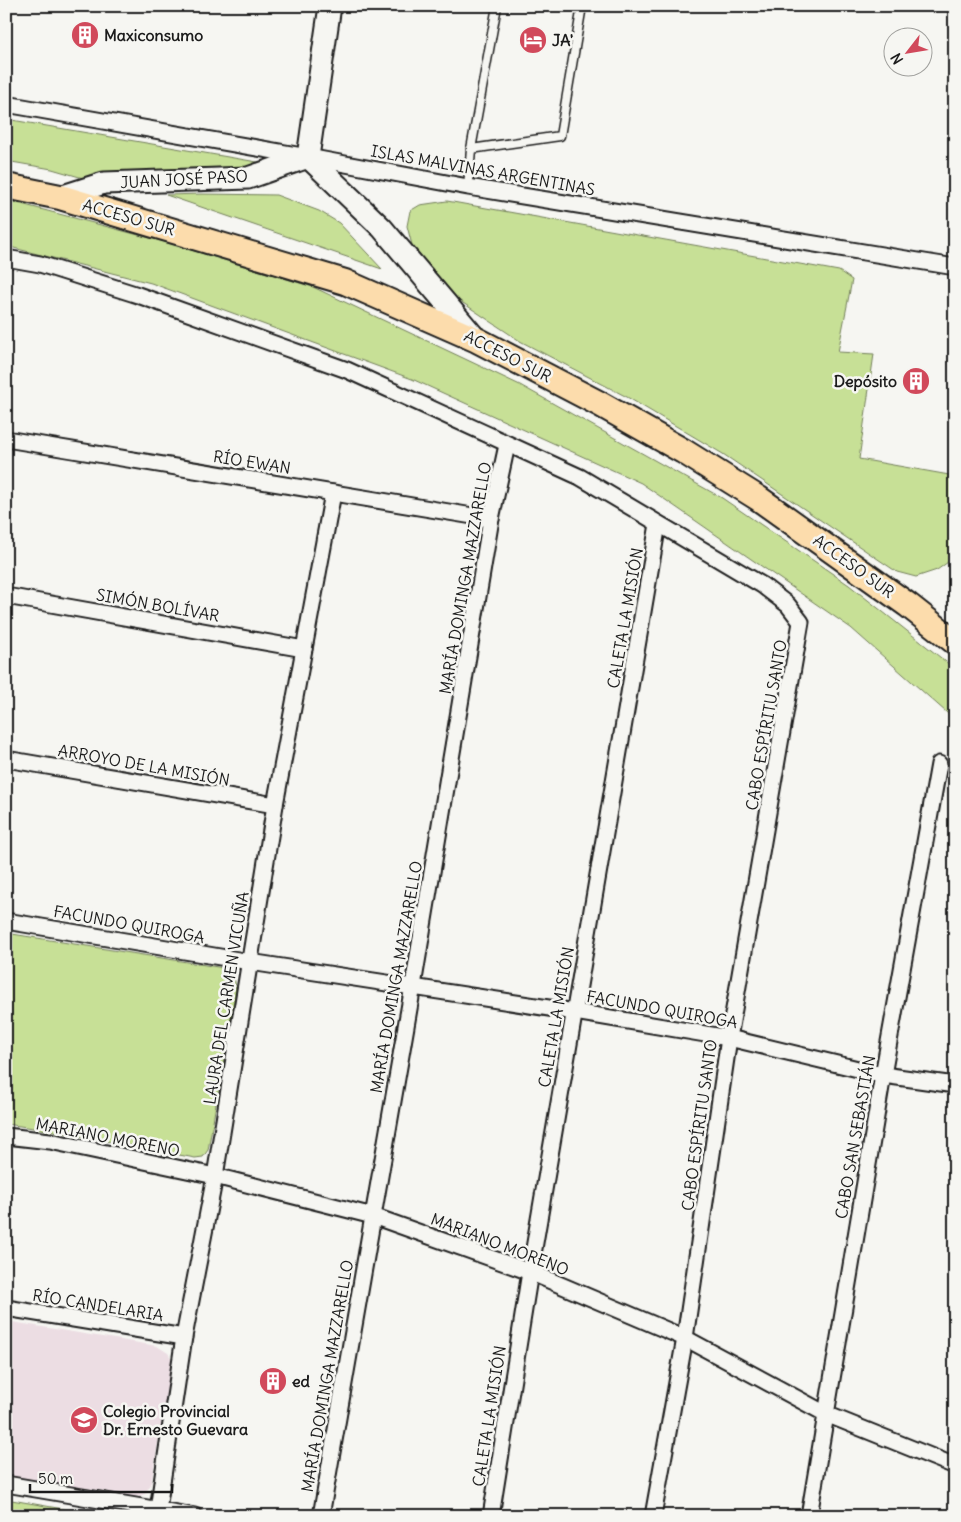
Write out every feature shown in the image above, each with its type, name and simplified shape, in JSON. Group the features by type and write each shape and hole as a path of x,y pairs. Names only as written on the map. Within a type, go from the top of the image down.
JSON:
{"main road":[{"name":"ACCESO SUR","path":"6,186 60,197 345,282 478,340 600,404 683,451 749,493 908,605 955,642"}],"street":[{"path":"330,6 308,156 382,228 478,340"},
{"name":"ISLAS MALVINAS ARGENTINAS","path":"6,104 308,156 468,187 955,267"},
{"name":"JUAN JOSÉ PASO","path":"60,197 104,183 248,178 308,156"},
{"path":"6,258 40,264 138,295 346,370 580,477 658,524"},
{"name":"RÍO EWAN","path":"6,439 491,519"},
{"name":"MARÍA DOMINGA MAZZARELLO","path":"321,1516 413,986 491,519 507,444"},
{"name":"LAURA DEL CARMEN VICUÑA","path":"158,1509 184,1337 214,1176 276,805 333,493"},
{"name":"CABO ESPÍRITU SANTO","path":"653,1516 685,1338 729,1038 801,622 788,605 762,585 658,524"},
{"name":"CALETA LA MISIÓN","path":"491,1516 530,1272 658,524"},
{"name":"SIMÓN BOLÍVAR","path":"6,596 304,649"},
{"name":"ARROYO DE LA MISIÓN","path":"6,759 276,805"},
{"name":"CABO SAN SEBASTIÁN","path":"809,1516 883,1075 940,764"},
{"name":"FACUNDO QUIROGA","path":"6,921 729,1038 883,1075 955,1085"},
{"name":"MARIANO MORENO","path":"6,1136 50,1141 214,1176 372,1216 530,1272 685,1338 826,1414 955,1466"},
{"name":"RÍO CANDELARIA","path":"6,1308 184,1337"},
{"path":"6,1484 195,1516"}],"lane":[{"path":"468,187 470,149 497,6"},
{"path":"470,149 560,136 582,6"}],"shaded area":[{"name":"Colegio Provincial Dr. Ernesto Guevara","path":"6,1321 157,1346 168,1353 171,1358 171,1365 151,1484 145,1494 133,1498 6,1475"}],"green space":[{"path":"6,119 263,163 231,170 83,178 52,169 6,161"},
{"path":"166,195 276,195 319,211 339,223 382,269"},
{"path":"6,200 165,242 313,287 520,385 722,498 849,585 955,669 955,720 851,628 641,483 412,379 151,283 6,246"},
{"path":"447,201 839,271 852,280 838,352 874,354 859,459 955,476 955,557 937,570 916,577 897,572 723,454 627,397 520,341 457,299 429,274 412,245 407,226 410,211 420,205"},
{"path":"6,933 224,968 234,976 236,989 208,1150 203,1157 195,1158 54,1131 6,1124"},
{"path":"6,1499 103,1516 6,1516"}],"place":[{"name":"Maxiconsumo","path":"85,35"},
{"name":"JA'","path":"533,40"},
{"name":"Depósito","path":"916,381"},
{"name":"ed","path":"273,1381"},
{"name":"Colegio Provincial Dr. Ernesto Guevara","path":"84,1420"}]}
